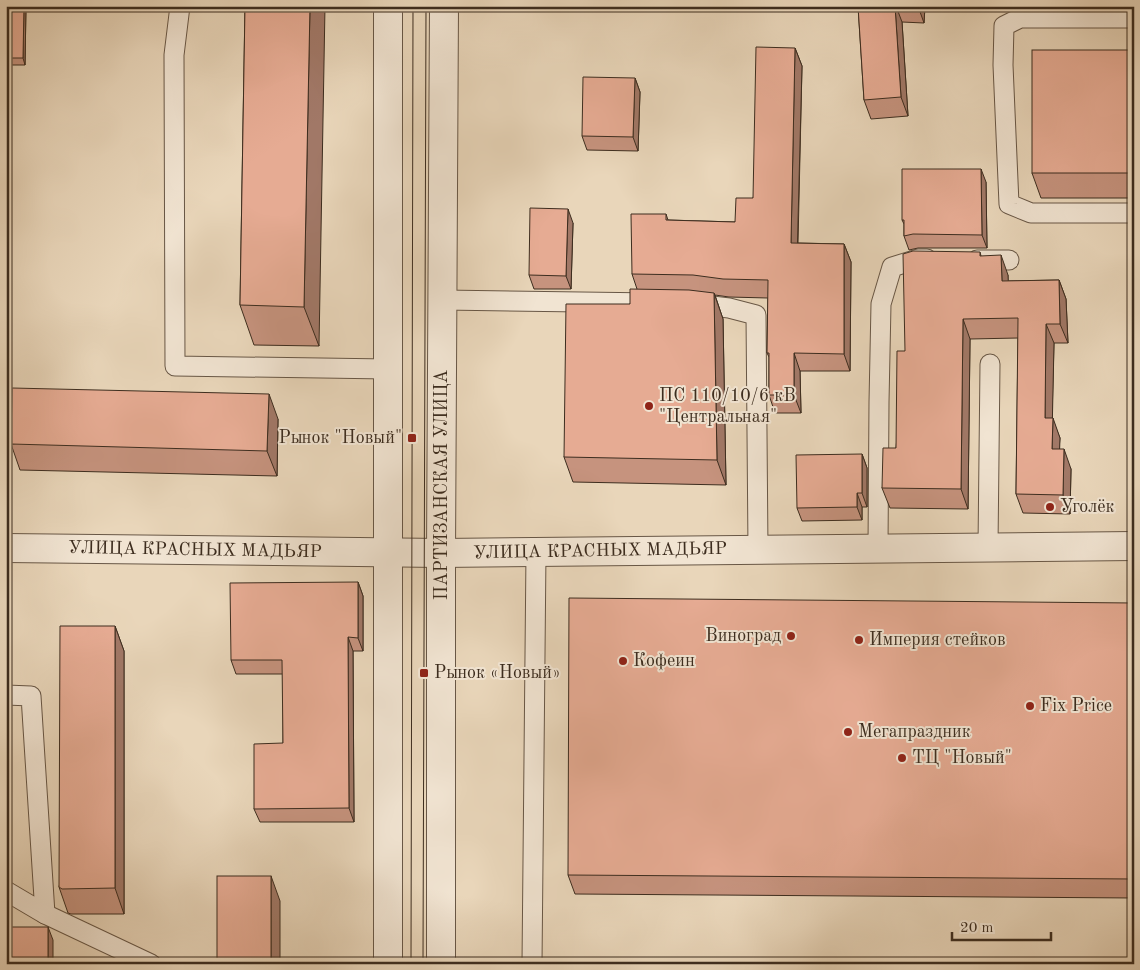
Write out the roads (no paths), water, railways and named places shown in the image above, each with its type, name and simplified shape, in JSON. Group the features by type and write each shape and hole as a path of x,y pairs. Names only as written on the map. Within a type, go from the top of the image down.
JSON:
{"street":[{"path":"388,6 388,964"},
{"name":"ПАРТИЗАНСКАЯ УЛИЦА","path":"441,964 444,6"},
{"name":"УЛИЦА КРАСНЫХ МАДЬЯР","path":"6,548 441,553 1134,546"}],"lane":[{"path":"180,6 174,55 175,366 388,369"},
{"path":"1128,14 1020,18 1004,26 1003,65 1010,204 1031,213 1134,213"},
{"path":"878,548 881,304 892,267 918,259 1009,260"},
{"path":"442,300 699,304 728,308 756,316 758,550"},
{"path":"988,547 990,364"},
{"path":"532,964 536,552"},
{"path":"6,695 31,696 45,914"},
{"path":"6,892 45,914 151,964"}],"tram line":[{"path":"411,964 413,6"},
{"path":"423,964 426,6"}],"place":[{"name":"ПС 110/10/6 кВ \"Центральная\"","path":"649,406"},
{"name":"Рынок \"Новый\"","path":"412,438"},
{"name":"Уголёк","path":"1050,507"},
{"name":"Виноград","path":"791,636"},
{"name":"Империя стейков","path":"859,640"},
{"name":"Кофеин","path":"623,661"},
{"name":"Рынок «Новый»","path":"424,673"},
{"name":"Fix Price","path":"1030,706"},
{"name":"Мегапраздник","path":"848,732"},
{"name":"ТЦ \"Новый\"","path":"902,758"}]}
